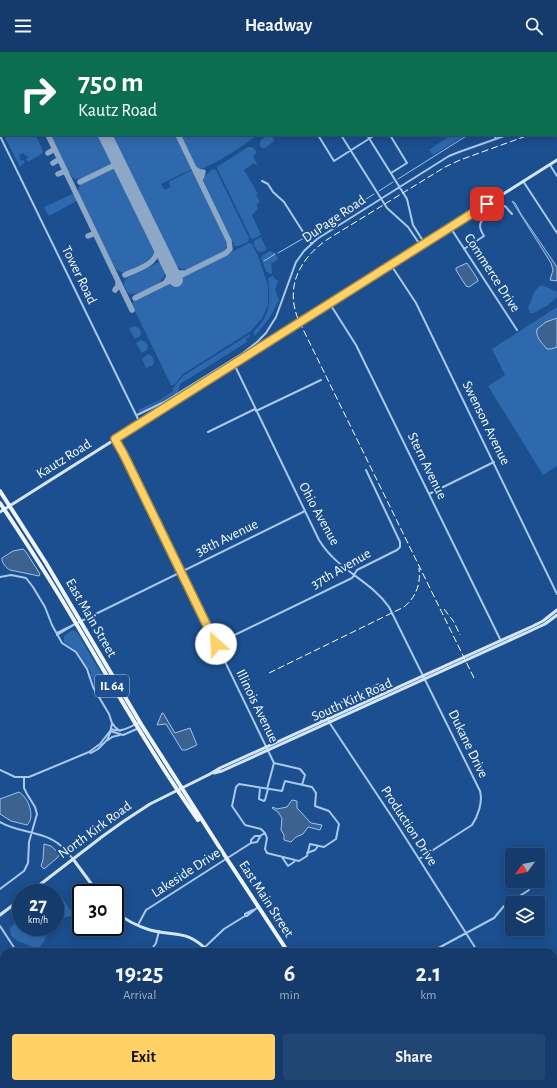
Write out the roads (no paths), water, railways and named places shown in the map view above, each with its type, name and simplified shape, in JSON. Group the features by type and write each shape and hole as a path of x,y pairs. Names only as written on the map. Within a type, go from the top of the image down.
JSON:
{"main road":[{"name":"Kautz Road","path":"0,512 557,160"},
{"name":"East Main Street","path":"0,491 46,563 139,725"},
{"name":"East Main Street","path":"0,503 59,595 74,625 179,789 285,948"},
{"path":"501,642 543,621 557,610"},
{"path":"501,642 540,626 557,615"},
{"name":"South Kirk Road","path":"179,789 210,774 222,771 321,722 501,642"},
{"name":"South Kirk Road","path":"267,749 329,722 424,677"},
{"name":"North Kirk Road","path":"41,884 124,820 179,789"},
{"path":"73,859 91,884"},
{"path":"0,916 12,906"},
{"path":"124,918 138,926 159,932 185,935 204,947"}],"street":[{"name":"Tower Road","path":"0,136 140,423"},
{"path":"319,136 334,161 374,136"},
{"path":"342,136 391,213 408,227 421,246"},
{"path":"368,136 400,187 408,203 413,225 425,244"},
{"path":"391,136 408,162 391,173"},
{"name":"DuPage Road","path":"136,415 164,402 249,349 257,342 266,333 276,317 296,262 312,243 454,154 504,136"},
{"path":"550,165 557,176"},
{"path":"262,181 268,184 273,192 284,202 304,235 312,243"},
{"path":"523,181 557,233"},
{"path":"464,249 484,236 481,232 480,226 482,220 486,216 494,213 502,206 505,206 512,214"},
{"name":"Commerce Drive","path":"450,227 517,330"},
{"name":"Swenson Avenue","path":"391,265 416,303 557,594"},
{"name":"Stern Avenue","path":"330,304 356,345 501,642"},
{"name":"Ohio Avenue","path":"233,364 325,549 336,562 372,589 389,607 424,677"},
{"path":"208,432 321,380"},
{"name":"Illinois Avenue","path":"115,439 274,763 268,789"},
{"path":"429,494 494,462"},
{"name":"37th Avenue","path":"216,644 352,578 357,570 397,550 400,547 400,542 366,470"},
{"name":"38th Avenue","path":"57,634 80,621 305,511"},
{"path":"0,577 11,575 26,578 45,608 57,634 66,646 79,656 87,669 93,687 109,714 115,728 120,731"},
{"name":"Dukane Drive","path":"419,859 469,828 477,817 480,803 480,791 424,677"},
{"path":"321,722 322,713 327,709 379,684"},
{"name":"Production Drive","path":"327,709 329,722 475,948"},
{"path":"107,740 112,722"},
{"path":"110,730 120,731 139,725"},
{"path":"0,770 14,777 24,778 33,776 98,749 113,736 127,734 139,725"},
{"path":"110,730 120,735"},
{"path":"89,752 100,744 110,730"},
{"path":"274,763 300,768 305,775 302,785"},
{"path":"0,889 26,868 29,861 29,842 37,814 26,794 24,788 24,778"},
{"path":"285,782 312,787 316,793 315,806 329,811 339,824 336,839 324,847 310,844 307,856 299,861 267,853 265,849 265,833 261,830 244,825 232,804 237,785 268,789 282,791 285,782"},
{"path":"260,788 259,799 264,801 268,789"},
{"path":"0,822 12,828 44,836 57,843 73,859"},
{"name":"Lakeside Drive","path":"251,843 251,840 255,836 260,836 265,833"},
{"name":"Lakeside Drive","path":"138,926 146,910 251,843 257,842 260,836"},
{"path":"308,853 315,850 318,846"},
{"path":"282,857 288,866 295,860"},
{"path":"439,948 494,918 504,906 529,890"},
{"path":"204,947 224,929 245,916 245,914 251,910 258,908"},
{"path":"0,926 14,948"},
{"path":"153,948 156,943 159,932"}],"waterway":[{"path":"398,179 466,136"},
{"path":"379,191 393,182"},
{"path":"308,235 374,194"},
{"path":"278,253 304,238"},
{"path":"264,261 275,254"}],"railway":[{"path":"474,678 298,319 294,307 294,284 303,264 310,255 328,239 445,167 526,136"},
{"path":"269,673 404,607 412,599 417,590 419,568"},
{"path":"444,609 454,622 460,635"}]}
